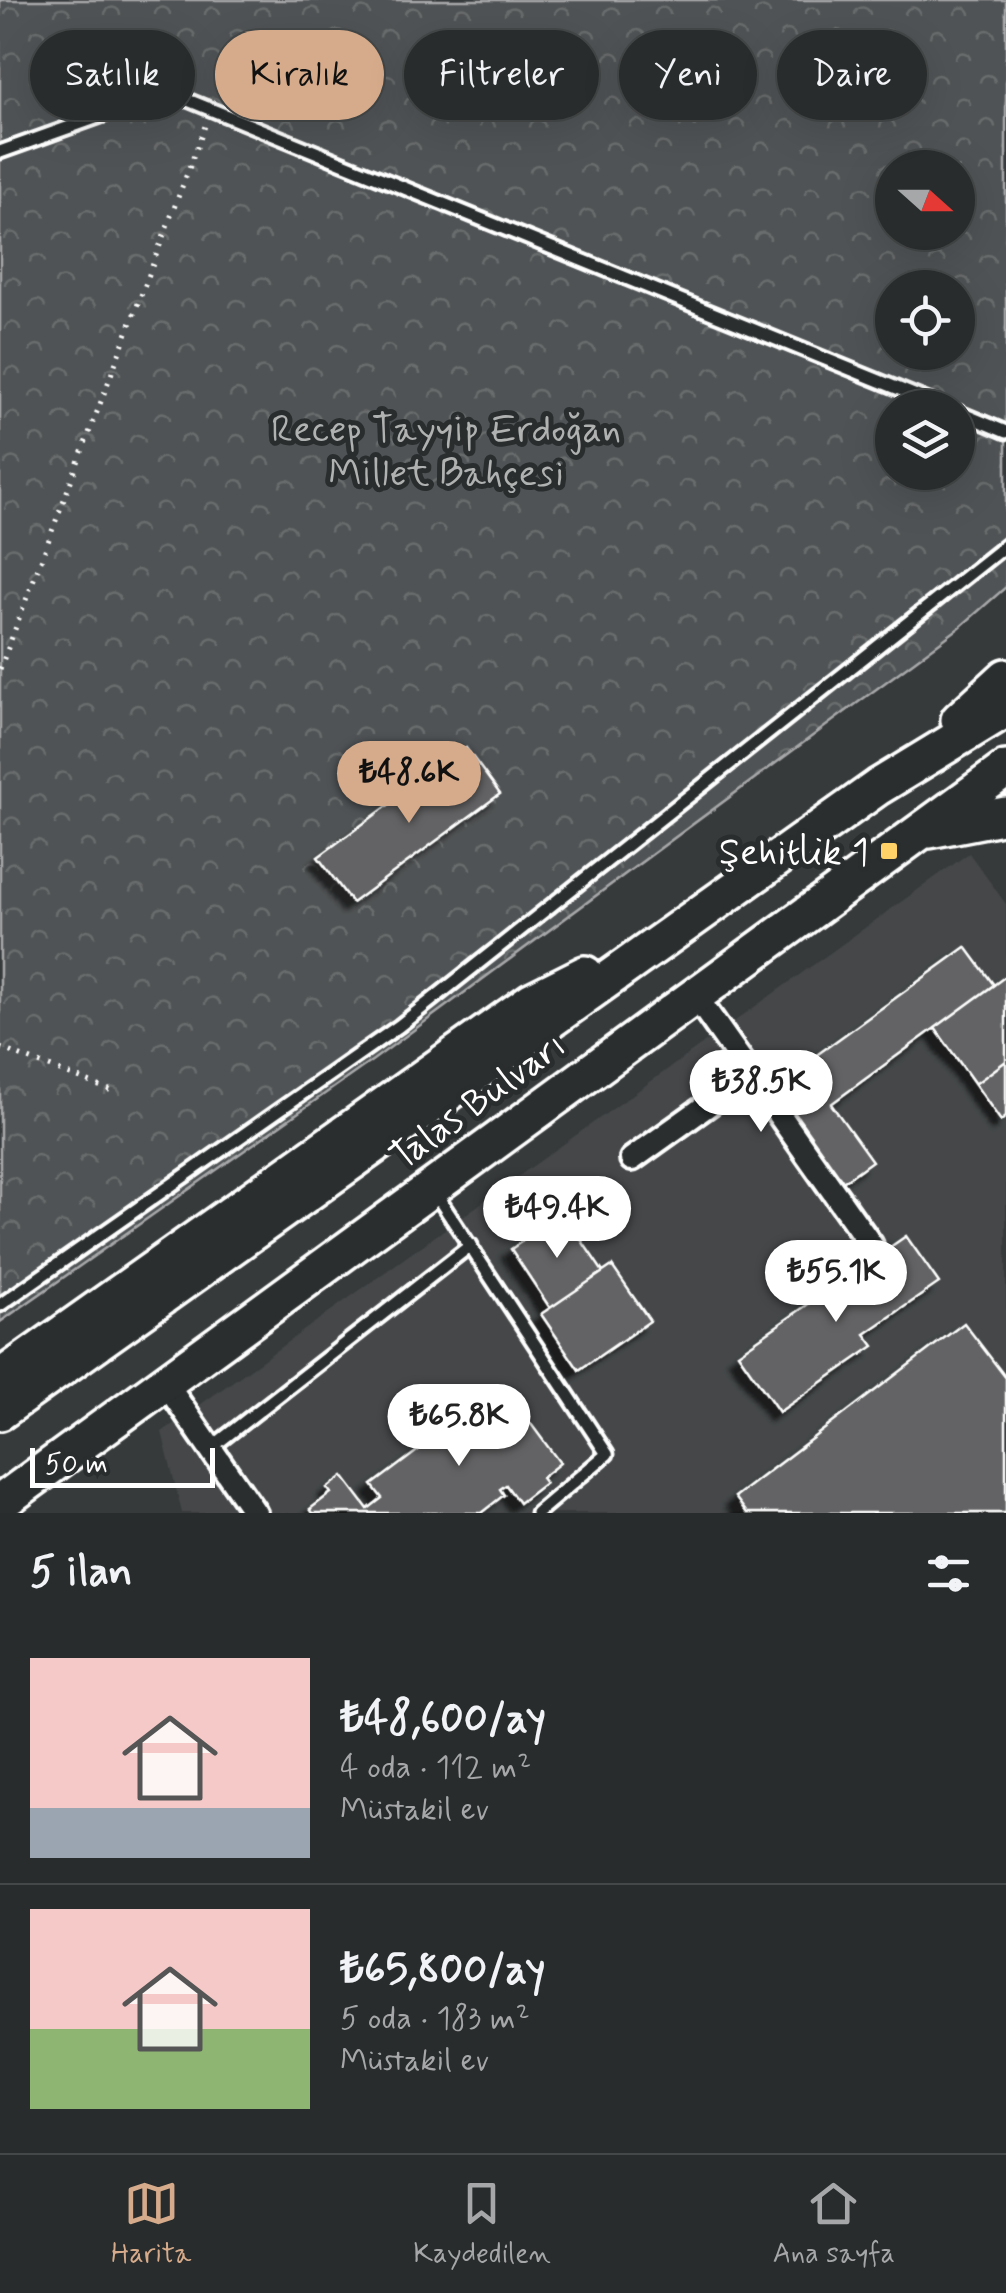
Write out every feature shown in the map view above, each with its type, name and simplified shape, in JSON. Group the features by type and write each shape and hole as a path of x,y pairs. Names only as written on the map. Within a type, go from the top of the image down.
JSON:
{"main road":[{"path":"896,777 1006,676"},
{"name":"Talas Bulvarı","path":"0,1412 896,777 1006,709"},
{"name":"Talas Bulvarı","path":"0,1503 1006,769"},
{"path":"914,833 1006,815"},
{"path":"0,1378 531,1001 693,919"}],"street":[{"path":"694,994 871,1245"},
{"path":"632,1159 751,1074"},
{"path":"164,1380 255,1513"}],"lane":[{"path":"0,152 168,92 902,390"},
{"path":"975,419 1006,432"},
{"path":"0,1305 399,1026 1006,546"},
{"path":"431,1186 607,1454 537,1513"},
{"path":"211,1448 471,1245"}],"path":[{"path":"0,669 205,126"},
{"path":"0,1048 112,1091"}],"shaded area":[{"path":"969,853 1006,904 1006,1513 182,1513 162,1432"}],"green space":[{"name":"Recep Tayyip Erdoğan Millet Bahçesi","path":"0,0 1006,0 1006,587 959,628 373,1060 0,1322"}],"building":[{"path":"466,748 500,794 352,903 318,857"},
{"path":"966,947 994,985 831,1104 872,1161 840,1184 771,1088"},
{"path":"1006,976 1006,1061 975,1084 935,1028"},
{"path":"1006,1061 1006,1117 1001,1121 975,1084"},
{"path":"563,1213 603,1272 550,1308 511,1249"},
{"path":"906,1236 939,1283 865,1334 874,1346 779,1412 738,1353"},
{"path":"612,1266 650,1321 579,1370 541,1314"},
{"path":"964,1323 1006,1378 1006,1513 747,1513 735,1497"},
{"path":"508,1393 560,1463 541,1478 545,1483 519,1503 506,1485 500,1489 504,1495 481,1513 313,1513 310,1509 331,1493 327,1488 343,1476 368,1509 382,1498 372,1485 452,1425 462,1438 475,1428 465,1415 482,1402 487,1409"}],"place":[{"name":"Şehitlik 1","path":"889,851"}]}
